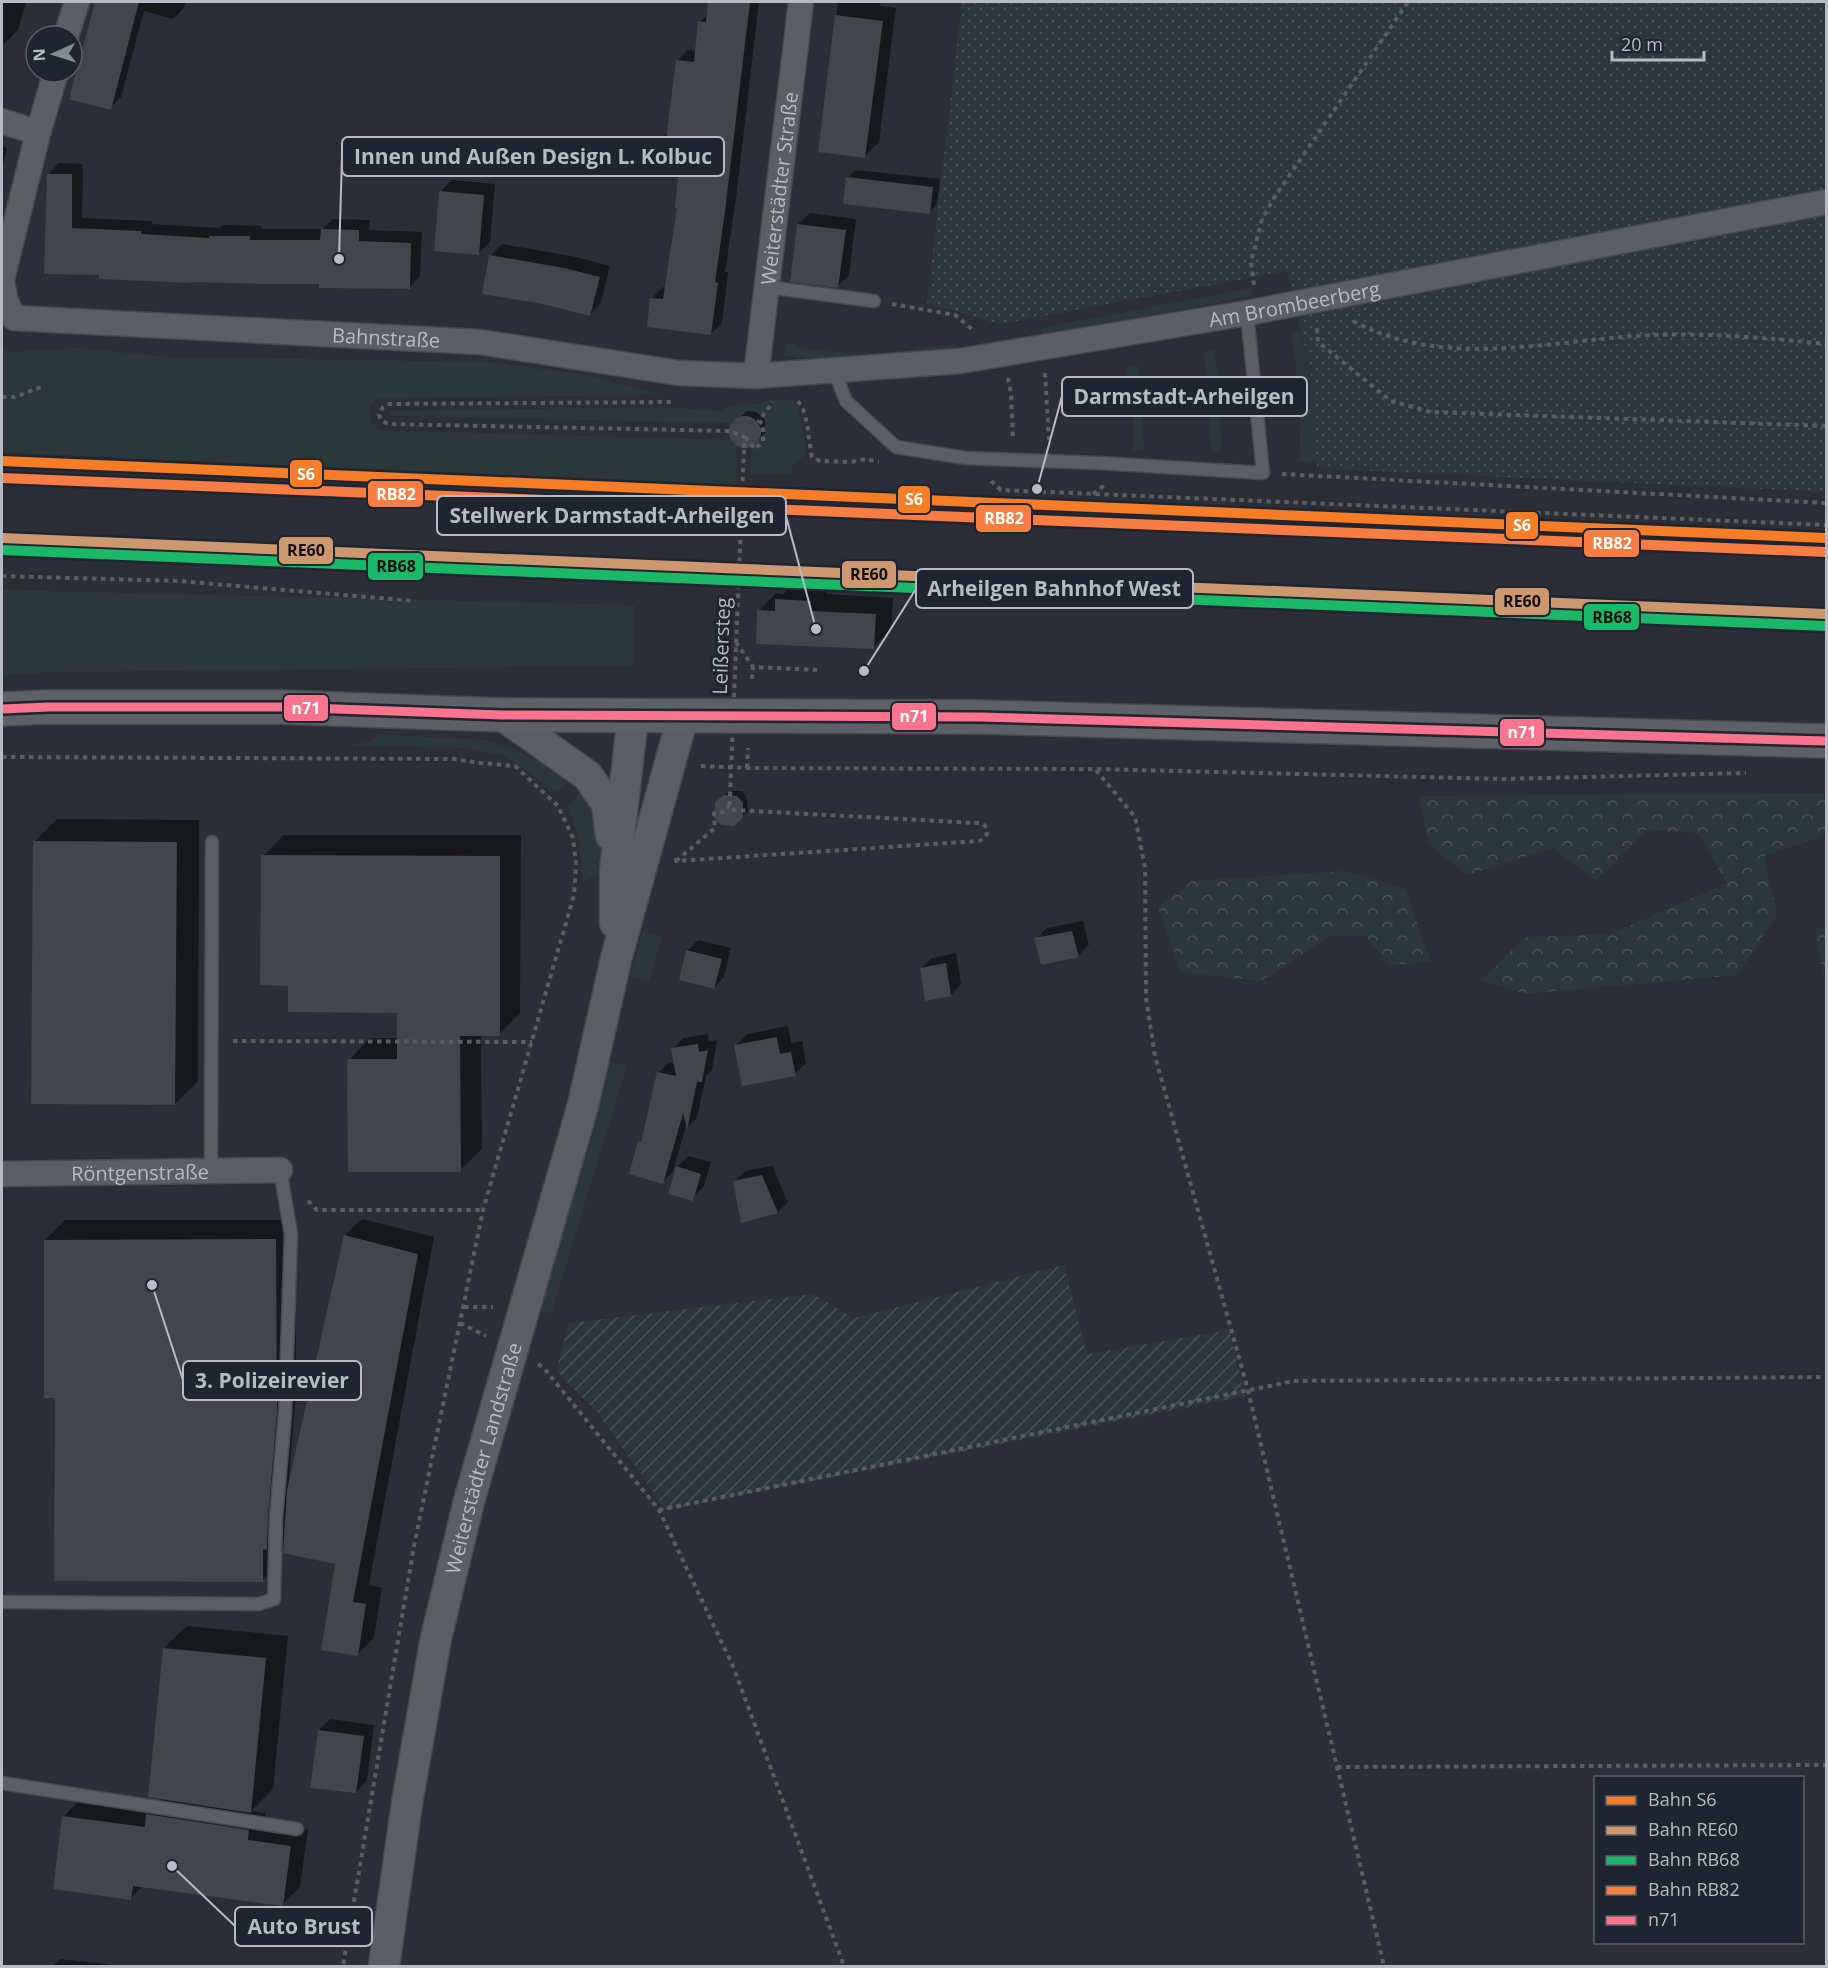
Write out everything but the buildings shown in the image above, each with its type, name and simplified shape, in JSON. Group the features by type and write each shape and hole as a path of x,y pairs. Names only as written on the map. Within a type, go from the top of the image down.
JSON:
{"main road":[{"path":"2,709 281,707 633,717 980,717 1827,741"}],"street":[{"path":"70,24 77,2"},
{"name":"Weiterstädter Straße","path":"756,376 801,2"},
{"path":"2,281 38,133 52,84"},
{"path":"2,121 38,133"},
{"name":"Am Brombeerberg","path":"756,376 960,362 1248,313 1827,202"},
{"name":"Bahnstraße","path":"2,281 6,302 14,318 480,342 679,373 756,376"},
{"path":"501,715 588,776 607,804 615,871"},
{"name":"Weiterstädter Landstraße","path":"384,1966 406,1803 436,1638 469,1501 583,1105 616,959 683,716"},
{"name":"Weiterstädter Landstraße","path":"616,959 615,871 633,717"},
{"name":"Röntgenstraße","path":"2,1174 280,1170"}],"lane":[{"path":"767,286 874,301"},
{"path":"834,370 846,401 896,447 966,458 1263,473 1248,313"},
{"path":"211,1171 212,842"},
{"path":"2,1602 259,1604 274,1599 276,1517 285,1414 291,1234 280,1170"},
{"path":"2,1783 297,1828"}],"path":[{"path":"1253,278 1251,262 1262,219 1408,2"},
{"path":"874,301 955,315 974,332"},
{"path":"1352,320 1372,331 1411,344 1493,349 1653,335 1724,336 1827,344"},
{"path":"1317,325 1318,342 1391,401 1431,412 1827,426"},
{"path":"1041,348 1048,414 1049,462"},
{"path":"1003,354 1011,393 1014,460"},
{"path":"2,397 15,397 44,386"},
{"path":"662,402 389,404 382,407 379,416 388,424 730,431 744,437 754,449 763,441 763,424 759,421 775,399"},
{"name":"Leißersteg","path":"729,806 744,437"},
{"path":"1263,473 1827,503"},
{"path":"996,485 1001,490 1827,525"},
{"path":"2,576 178,581 415,601"},
{"path":"736,642 753,667 752,679"},
{"path":"753,667 819,670"},
{"path":"747,768 748,746"},
{"path":"2,757 453,759 481,764 515,766 558,806 573,838 576,863 574,895 483,1210 414,1546 343,1966"},
{"path":"703,766 1096,769 1503,779 1750,773"},
{"path":"1096,769 1135,817 1145,868 1146,998 1155,1056 1248,1390 1384,1966"},
{"path":"676,861 715,828 714,813 723,812 729,806 743,811 977,823 987,828 984,839 979,841 692,860"},
{"path":"212,1041 532,1041"},
{"path":"280,1170 317,1210 483,1210"},
{"path":"512,1350 544,1368 659,1510 733,1666 844,1966"},
{"path":"659,1510 1294,1381 1827,1377"},
{"path":"1337,1767 1827,1765"}],"green space":[{"path":"962,2 1826,2 1826,492 1317,467 1311,374 1287,271 1000,324 927,303"},
{"path":"1251,288 1252,296 1042,337 1041,328"},
{"path":"1300,331 1311,374 1317,462 1299,462 1299,398 1290,333"},
{"path":"795,343 798,348 865,355 956,344 957,353 871,364 782,356 786,344"},
{"path":"78,348 168,357 487,362 575,373 663,395 383,398 373,403 369,412 370,418 381,430 730,440 737,447 736,486 2,452 2,349 11,352"},
{"path":"1214,349 1220,393 1221,451 1211,452 1208,388 1203,352"},
{"path":"1137,364 1141,385 1144,450 1133,451 1133,420 1126,366"},
{"path":"775,399 794,401 801,424 806,449 802,457 792,465 791,475 750,475 751,448 760,440 760,424 749,417 738,418 730,423 391,416 389,411 663,407 721,411 731,405 757,404"},
{"path":"2,590 634,605 633,666 53,672 2,675"},
{"path":"376,734 485,740 516,750 572,778 555,791 505,756 465,748 345,746 371,742"},
{"path":"582,789 600,824 603,852 601,873 583,882 579,844 568,807"},
{"path":"1826,793 1826,837 1823,836 1764,856 1777,915 1737,975 1524,994 1481,980 1526,937 1611,934 1727,883 1698,833 1646,830 1596,881 1553,848 1467,875 1429,845 1419,796"},
{"path":"1344,871 1405,889 1431,962 1388,965 1366,936 1332,935 1261,981 1181,972 1158,907 1192,881"},
{"path":"1826,927 1826,975 1823,975 1815,928"},
{"path":"643,931 662,936 649,982 630,977"},
{"path":"605,1061 627,1066 551,1314 537,1309"},
{"path":"1064,1265 1087,1354 1229,1330 1245,1396 666,1510 597,1412 556,1371 569,1323 813,1294 854,1318"}],"rail line":[{"name":"S6","path":"2,461 1826,538"},
{"name":"RB82","path":"2,478 1826,552"},
{"name":"RE60","path":"2,538 1826,614"},
{"name":"RB68","path":"2,550 1826,626"}],"transit line":[{"name":"n71","path":"2,709 281,707 502,715 980,717 1826,741"}],"place":[{"name":"Innen und Außen Design L. Kolbuc","path":"339,259"},
{"name":"Darmstadt-Arheilgen","path":"1037,489"},
{"name":"Stellwerk Darmstadt-Arheilgen","path":"816,629"},
{"name":"Arheilgen Bahnhof West","path":"864,671"},
{"name":"3. Polizeirevier","path":"152,1285"},
{"name":"Auto Brust","path":"172,1866"}]}
